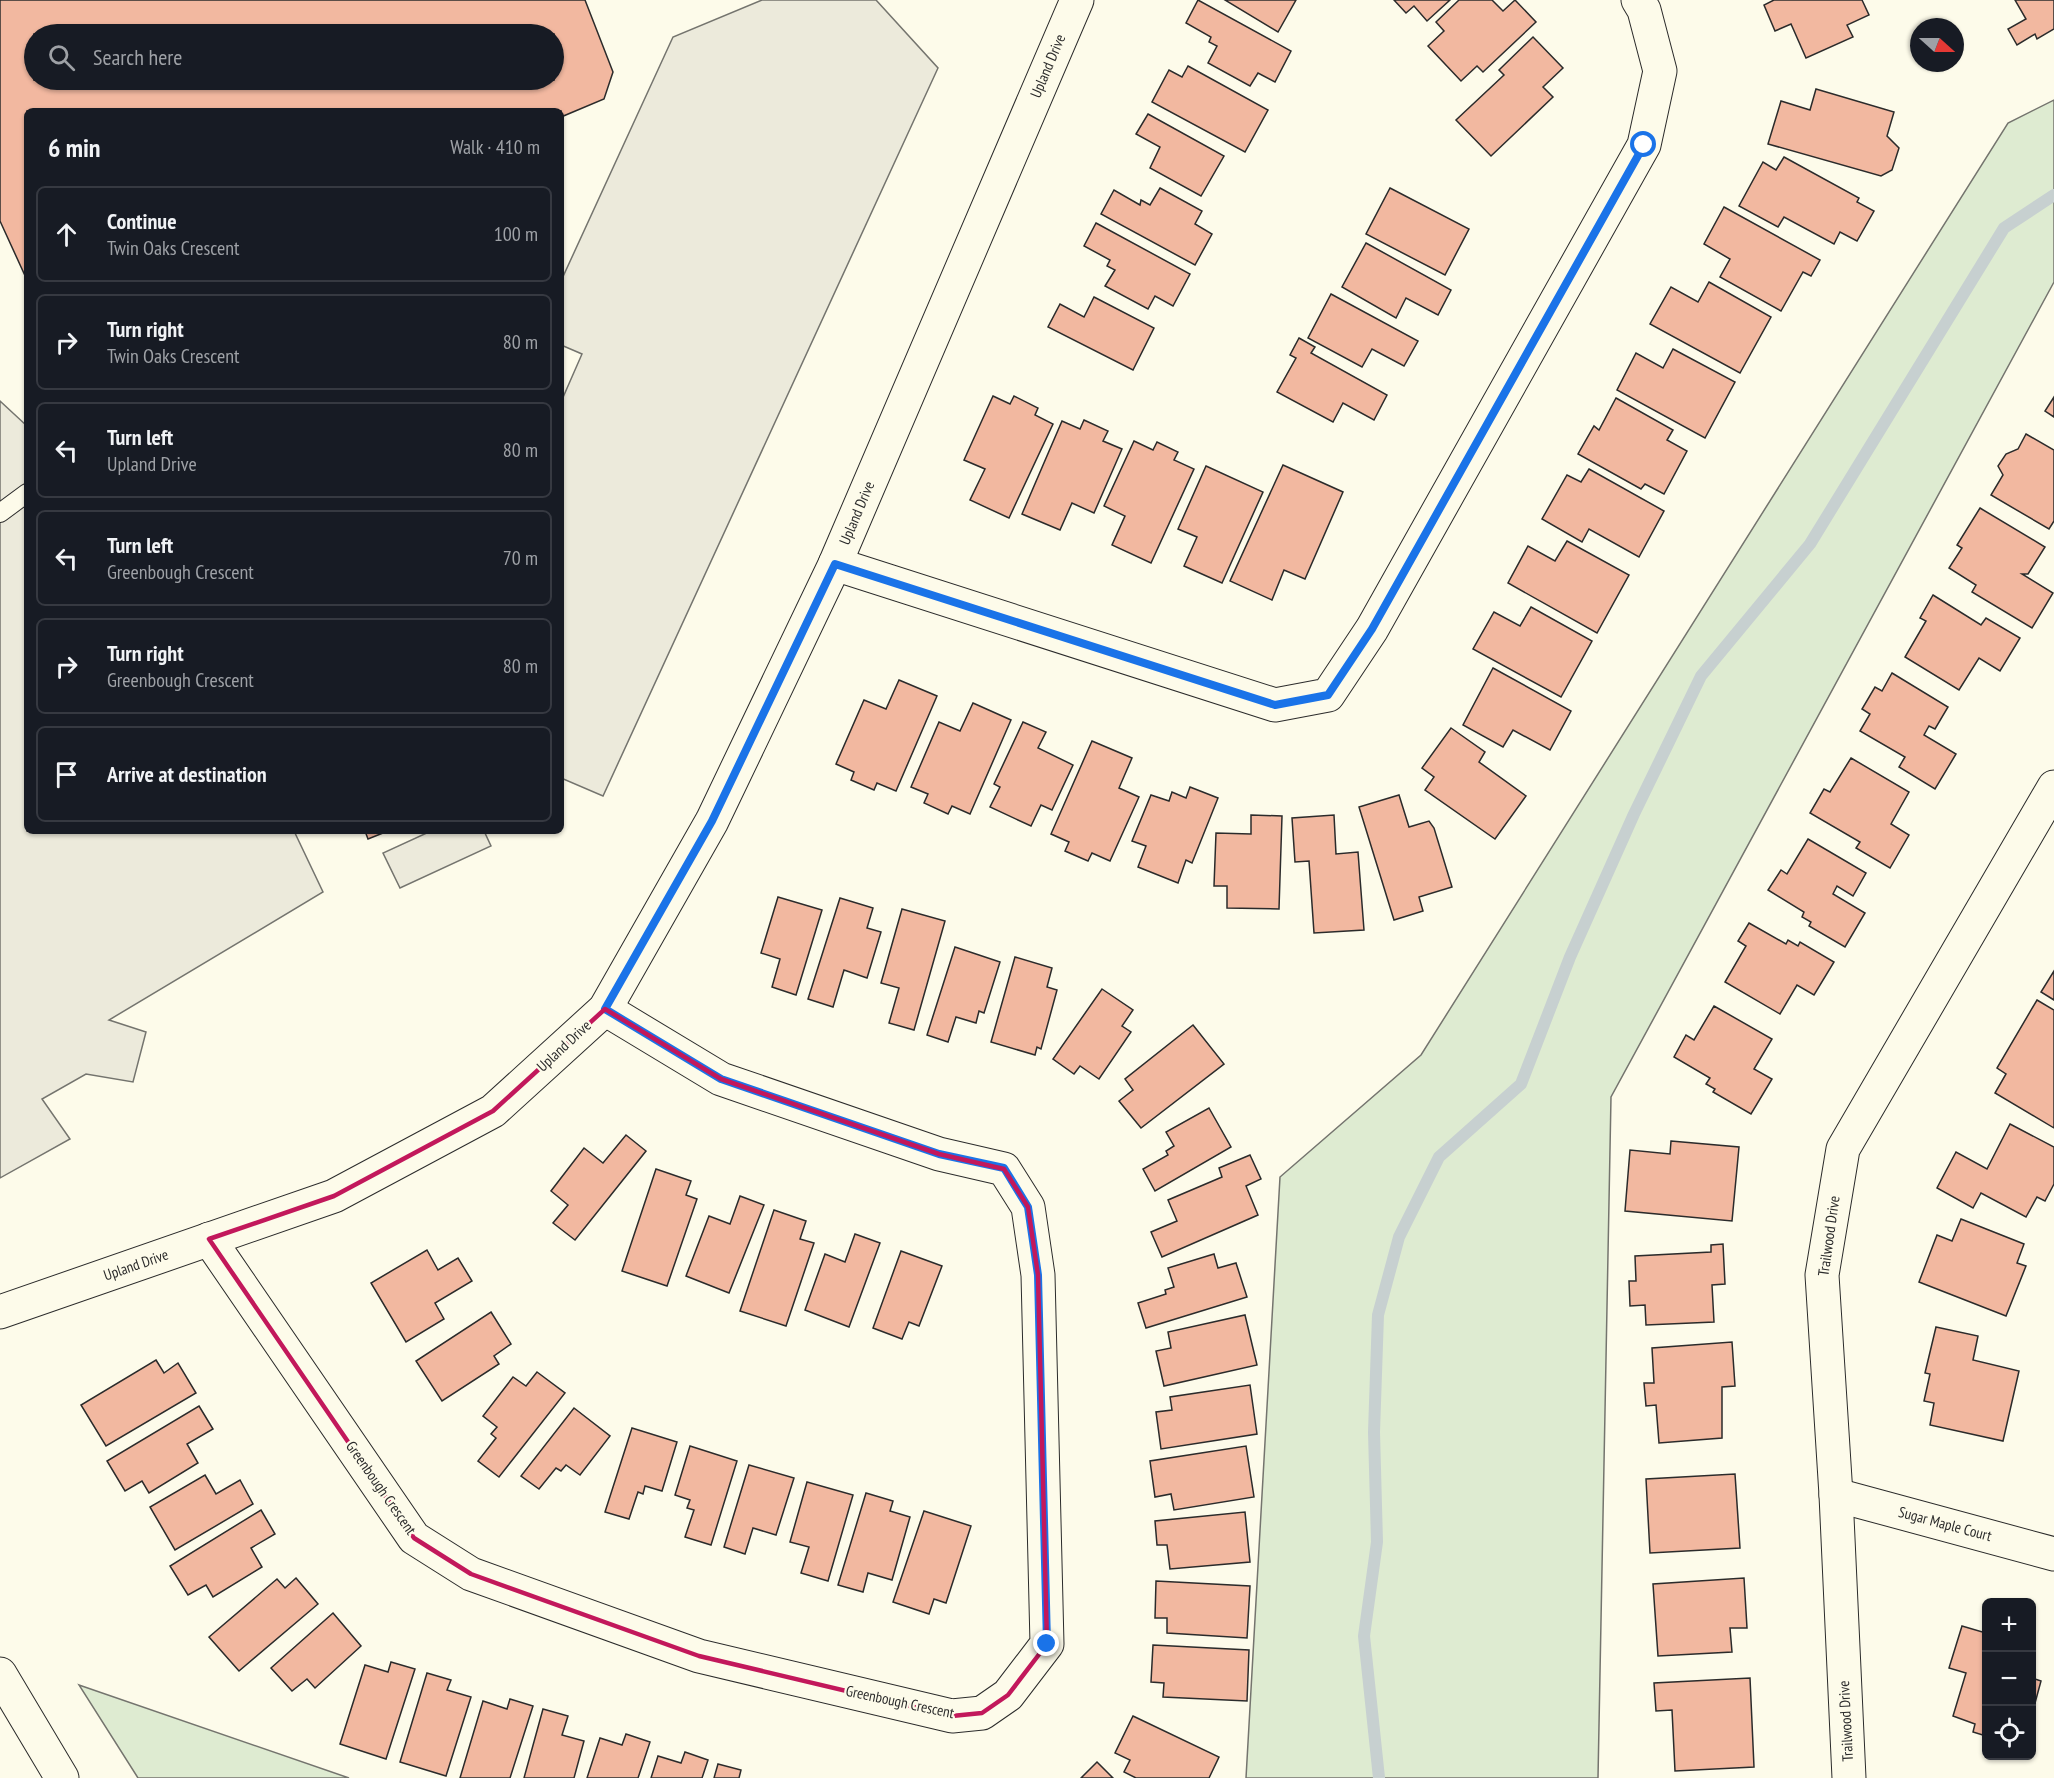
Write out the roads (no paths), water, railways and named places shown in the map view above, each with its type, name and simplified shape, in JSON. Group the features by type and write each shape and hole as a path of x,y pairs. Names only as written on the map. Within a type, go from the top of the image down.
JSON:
{"street":[{"name":"Upland Drive","path":"0,1312 334,1196 493,1111 605,1009 712,821 835,564 1077,0"},
{"path":"835,564 1275,705 1328,695 1372,629 1644,145 1660,71 1644,10 1638,0"},
{"name":"Trailwood Drive","path":"1849,1778 1836,1495 1822,1275 1843,1149 2054,787"},
{"name":"Greenbough Crescent","path":"209,1239 414,1538 471,1574 699,1656 952,1716 982,1713 1008,1695 1047,1644 1038,1275 1028,1207 1004,1168 939,1154 721,1079 605,1009"},
{"name":"Sugar Maple Court","path":"1836,1495 2054,1554"},
{"path":"0,1674 62,1778"}],"lane":[{"path":"0,513 24,495"}],"waterway":[{"path":"1379,1778 1364,1636 1377,1542 1374,1432 1378,1315 1399,1237 1439,1157 1521,1084 1570,957 1634,814 1701,676 1810,544 2004,228 2054,195"}]}
